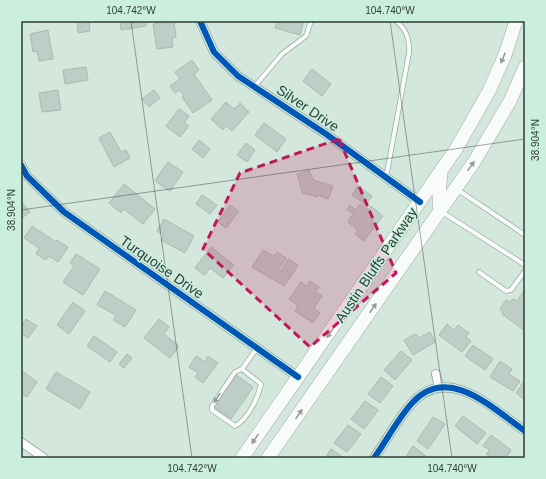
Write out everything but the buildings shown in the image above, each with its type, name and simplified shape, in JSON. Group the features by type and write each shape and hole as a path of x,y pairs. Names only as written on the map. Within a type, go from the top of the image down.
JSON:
{"main road":[{"name":"Austin Bluffs Parkway","path":"242,458 456,149 489,91 505,55 516,21"},
{"name":"Austin Bluffs Parkway","path":"268,458 456,188 491,135 510,101 525,67"},
{"path":"440,211 439,196 442,169"}],"street":[{"name":"Silver Drive","path":"200,21 214,52 238,76 326,134 420,202"},
{"name":"Turquoise Drive","path":"21,165 28,176 64,212 298,377"},
{"path":"436,374 439,387"},
{"path":"374,458 412,403 428,390 439,387 460,388 470,393 525,431"},
{"path":"21,442 44,458"}],"lane":[{"path":"254,86 282,54 306,36 310,21"},
{"path":"386,178 410,53 410,41 406,33 396,21"},
{"path":"456,188 525,235"},
{"path":"440,211 525,266"},
{"path":"479,272 506,291 511,290 525,271"},
{"path":"242,369 261,384 259,395 241,423 235,426 212,410 212,406 235,372 242,369 257,348"}],"highlighted area":[{"path":"339,139 396,273 310,347 203,249 240,173"}],"cycle path":[{"path":"200,21 214,52 238,76 326,134 420,202"},
{"path":"21,165 27,176 64,212 298,377"},
{"path":"374,458 397,422 413,402 427,391 441,387 456,389 470,394 485,402 525,431"}]}
